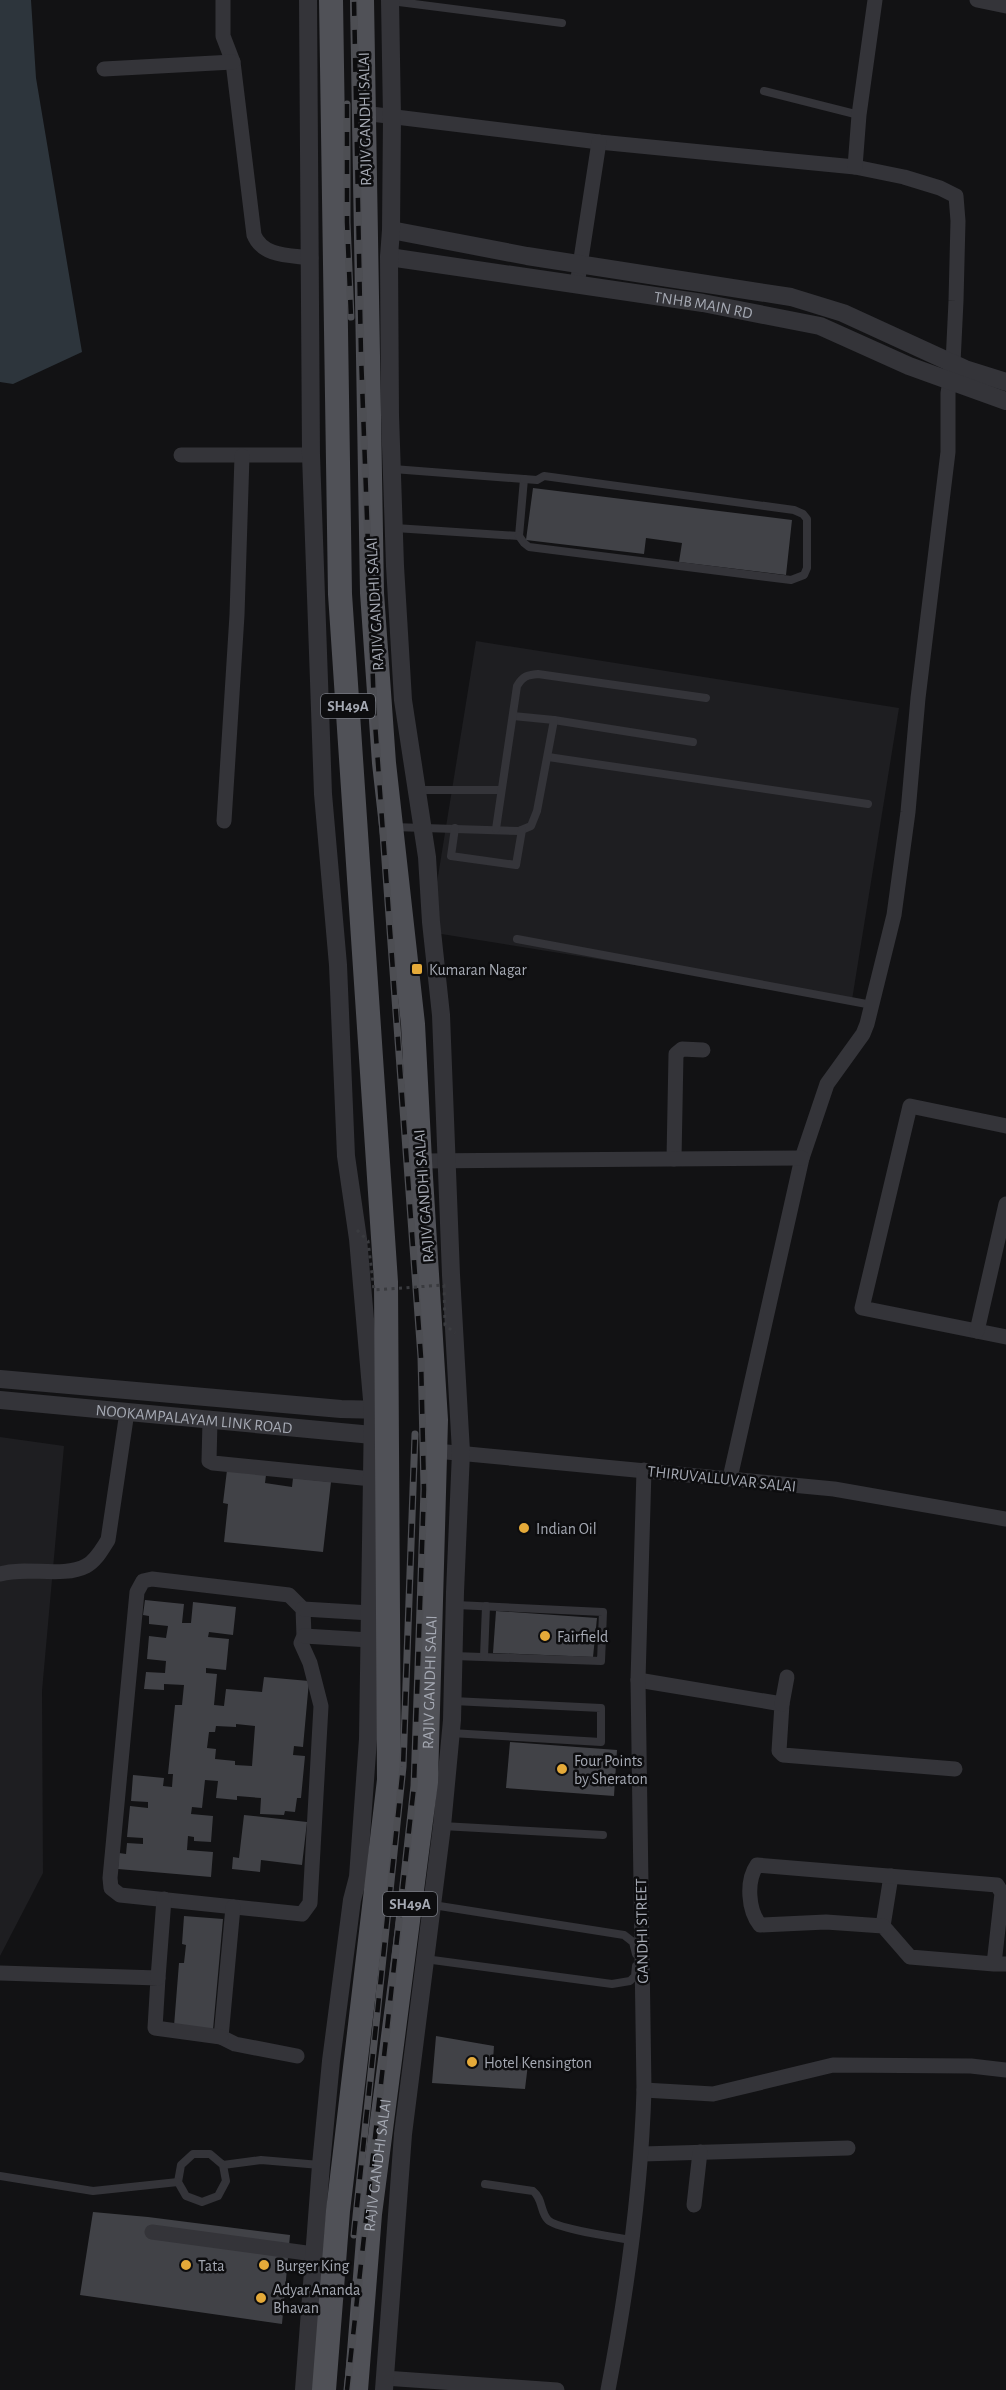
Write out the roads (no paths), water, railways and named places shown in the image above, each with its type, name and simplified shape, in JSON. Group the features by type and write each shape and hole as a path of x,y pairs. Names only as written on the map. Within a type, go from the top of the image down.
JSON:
{"main road":[{"name":"RAJIV GANDHI SALAI","path":"324,2390 338,2211 389,1780 381,1436 386,1282 340,582 331,0"},
{"name":"RAJIV GANDHI SALAI","path":"356,2390 370,2214 426,1782 436,1451 413,1024 391,827 372,592 362,0"},
{"path":"346,677 378,674"}],"street":[{"path":"223,0 224,36 233,62 254,235 257,243 268,252 311,258"},
{"path":"308,0 311,455 323,794 338,965 346,1156 381,1411"},
{"path":"390,0 392,117 389,256 390,415 395,566 403,700 427,857 441,1015 461,1452 451,1733 442,1826 403,2134 384,2384 557,2390"},
{"path":"855,167 859,115 875,0"},
{"path":"977,0 1006,6"},
{"path":"104,69 233,62"},
{"path":"363,113 599,142 855,167 904,177 940,188 956,196 958,221 948,452 918,698 908,812 894,915 863,1034 827,1084 802,1158 729,1478"},
{"path":"577,285 599,142"},
{"name":"TNHB MAIN RD","path":"391,230 581,264 790,297 827,306 1006,401"},
{"name":"TNHB MAIN RD","path":"389,256 703,303 820,326 909,366 1006,382"},
{"path":"181,455 311,455"},
{"path":"224,821 237,615 242,456"},
{"path":"674,1159 676,1053 682,1049 703,1050"},
{"path":"1006,1125 910,1106 862,1308 1006,1337"},
{"path":"420,1161 802,1158"},
{"path":"977,1331 1006,1204"},
{"name":"NOOKAMPALAYAM LINK ROAD","path":"0,1379 381,1411"},
{"name":"NOOKAMPALAYAM LINK ROAD","path":"0,1400 381,1436"},
{"path":"0,1574 69,1570 86,1566 98,1556 108,1540 127,1412"},
{"path":"210,1421 208,1454 209,1461 213,1463 372,1479"},
{"path":"304,2390 321,2165 346,1946 352,1900 358,1877 368,1739 372,1479 381,1436"},
{"name":"THIRUVALLUVAR SALAI","path":"436,1451 834,1489 1006,1519"},
{"name":"GANDHI STREET","path":"608,2390 622,2318 642,2154 644,2090 638,1680 644,1470"},
{"path":"303,1609 304,1636 301,1643 310,1663 321,1706 310,1904 302,1914 120,1894 111,1888 110,1878 137,1592 143,1581 152,1579 289,1595 303,1609 371,1613"},
{"path":"304,1636 370,1640"},
{"path":"787,1677 782,1704 779,1751 783,1755 955,1769"},
{"path":"638,1680 782,1704"},
{"path":"757,1865 891,1876 997,1885 1002,1893 1000,1964 910,1957 883,1926 826,1922 760,1925 752,1916 751,1875 757,1865"},
{"path":"883,1926 891,1876"},
{"path":"164,1899 155,2028 221,2037 235,2044 297,2056"},
{"path":"221,2037 233,1908"},
{"path":"0,1972 158,1978"},
{"path":"644,2090 714,2094 833,2065 971,2066 1006,2070"},
{"path":"642,2154 848,2148"},
{"path":"694,2205 700,2152"},
{"path":"152,2232 314,2254"}],"lane":[{"path":"390,0 562,23"},
{"path":"764,91 859,115"},
{"path":"393,469 524,479 537,480 544,476 794,510 803,514 807,519 807,568 804,575 790,580 530,547 519,536 524,479"},
{"path":"395,528 519,536"},
{"path":"496,829 517,686 527,675 538,674 706,698"},
{"path":"513,716 554,720 693,742"},
{"path":"391,827 522,830 531,826 548,757 554,720"},
{"path":"548,757 868,804"},
{"path":"417,790 501,790"},
{"path":"454,828 451,856 516,865 522,830"},
{"path":"516,939 872,1005"},
{"path":"454,1656 601,1661 603,1612 455,1605"},
{"path":"484,1657 486,1606"},
{"path":"451,1733 601,1742 601,1708 453,1701"},
{"path":"442,1826 603,1835"},
{"path":"425,1959 612,1984 630,1981 635,1976 635,1946 624,1935 432,1905"},
{"path":"193,2154 210,2154 223,2165 226,2181 218,2196 202,2202 186,2196 178,2182 180,2165 193,2154"},
{"path":"223,2165 261,2160 321,2165"},
{"path":"0,2175 93,2190 178,2182"},
{"path":"485,2184 533,2192 541,2201 544,2216 554,2224 631,2240"}],"railway":[{"path":"347,2390 414,1786 424,1489 421,1357 374,709 361,355 354,0"},
{"path":"347,104 347,222 351,317"},
{"path":"354,2235 403,1767 415,1434"}],"place":[{"name":"Kumaran Nagar","path":"417,969"},
{"name":"Indian Oil","path":"524,1528"},
{"name":"Fairfield","path":"545,1636"},
{"name":"Four Points by Sheraton","path":"562,1769"},
{"name":"Hotel Kensington","path":"472,2062"},
{"name":"Tata","path":"186,2265"},
{"name":"Burger King","path":"264,2265"},
{"name":"Adyar Ananda Bhavan","path":"261,2298"}]}
